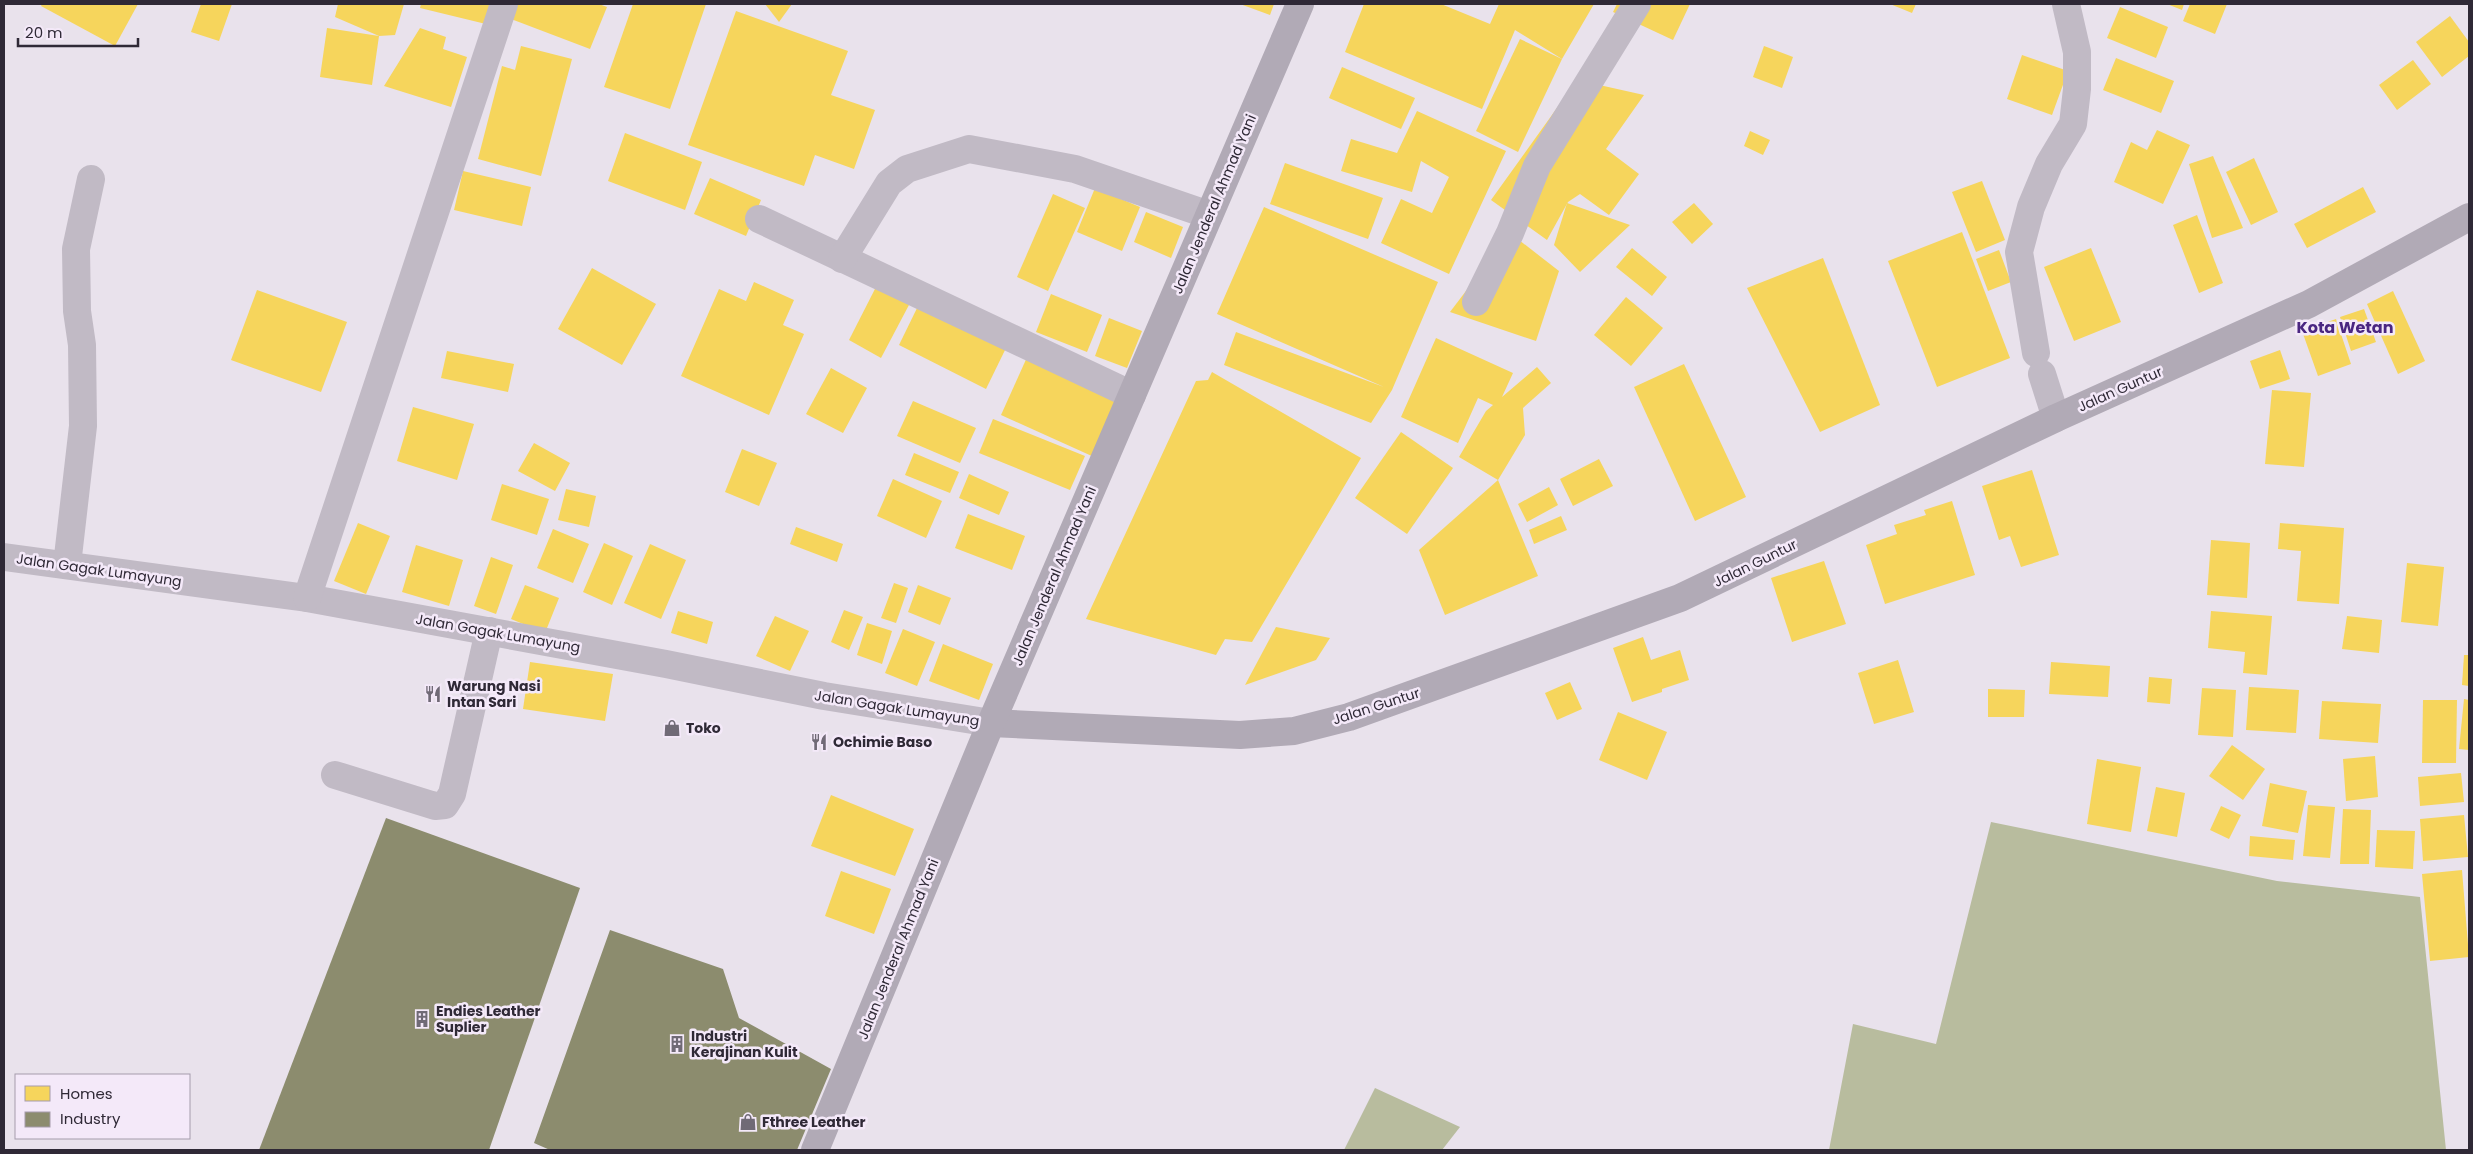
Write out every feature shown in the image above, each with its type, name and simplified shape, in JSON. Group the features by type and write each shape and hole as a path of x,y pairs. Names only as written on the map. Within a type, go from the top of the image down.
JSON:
{"street":[{"path":"307,598 504,4"},
{"name":"Jalan Jenderal Ahmad Yani","path":"815,1150 991,724 1300,4"},
{"path":"1476,302 1510,233 1537,166 1637,4"},
{"path":"2056,418 2039,364 2019,252 2035,198 2049,164 2072,124 2078,88 2077,52 2066,4"},
{"path":"842,259 889,183 907,169 969,149 1075,169 1209,215"},
{"path":"67,565 83,426 82,345 77,311 76,249 91,179"},
{"name":"Jalan Guntur","path":"991,724 1240,735 1294,731 1349,716 1680,598 2056,418 2309,304 2469,217"},
{"path":"759,219 1132,395"},
{"name":"Jalan Gagak Lumayung","path":"4,557 307,598 824,696 991,724"},
{"path":"335,775 435,806 445,805 452,794 489,631"}],"shaded area":[{"path":"1991,822 2277,881 2420,897 2446,1150 1829,1150 1853,1024 1936,1044"},
{"path":"1375,1088 1460,1127 1442,1150 1344,1150"}],"building: Homes":[{"path":"42,4 138,4 115,46 41,6"},
{"path":"201,4 232,4 219,41 191,32"},
{"path":"338,4 404,4 395,35 379,36 335,17"},
{"path":"421,4 496,4 490,25 420,8"},
{"path":"517,4 599,4 607,7 590,49 511,19"},
{"path":"633,4 706,4 670,109 604,87"},
{"path":"765,4 792,4 779,22"},
{"path":"1240,4 1274,4 1270,15"},
{"path":"1364,4 1441,4 1490,24 1499,4 1594,4 1562,59 1515,30 1482,109 1345,52"},
{"path":"1617,4 1690,4 1673,40 1613,12"},
{"path":"1890,4 1916,4 1912,13"},
{"path":"2167,4 2184,4 2182,10"},
{"path":"2190,4 2227,4 2215,34 2183,21"},
{"path":"2120,7 2168,27 2156,58 2107,38"},
{"path":"736,11 848,51 831,95 875,110 854,169 815,155 804,186 688,145"},
{"path":"2450,16 2469,42 2469,56 2442,77 2416,42"},
{"path":"327,28 379,36 372,85 320,77"},
{"path":"420,28 446,37 443,49 467,57 451,107 384,86"},
{"path":"1520,39 1562,59 1518,152 1476,131"},
{"path":"521,46 572,59 541,176 478,159 502,66 515,70"},
{"path":"1764,46 1793,57 1782,88 1753,77"},
{"path":"2022,55 2068,71 2052,115 2007,99"},
{"path":"2116,58 2174,81 2161,113 2103,90"},
{"path":"2413,60 2431,84 2397,110 2379,85"},
{"path":"1342,67 1415,98 1401,129 1329,98"},
{"path":"1577,80 1644,95 1606,149 1639,174 1609,215 1580,194 1568,202 1547,240 1491,200"},
{"path":"1417,111 1506,151 1449,274 1381,243 1401,199 1432,213 1449,177 1421,161 1412,192 1341,171 1351,139 1397,153"},
{"path":"2157,130 2190,145 2163,204 2114,182 2131,142 2147,150"},
{"path":"1750,131 1770,140 1763,155 1744,146"},
{"path":"625,133 702,162 685,210 608,181"},
{"path":"2213,156 2243,228 2212,238 2189,164"},
{"path":"2254,158 2278,212 2251,225 2226,172"},
{"path":"1285,163 1383,198 1368,239 1270,204"},
{"path":"463,171 531,187 522,226 454,210"},
{"path":"710,178 761,200 746,236 694,214"},
{"path":"1982,181 2005,240 1976,252 1952,192"},
{"path":"2363,187 2376,212 2307,248 2294,224"},
{"path":"1095,188 1140,207 1122,251 1077,232"},
{"path":"1053,194 1085,208 1048,291 1017,277"},
{"path":"1567,203 1630,225 1580,272 1554,245"},
{"path":"1694,203 1713,224 1692,244 1672,222"},
{"path":"1264,207 1438,282 1392,390 1371,423 1224,365 1236,332 1384,387 1217,314"},
{"path":"1146,212 1183,227 1171,258 1134,242"},
{"path":"2197,215 2223,283 2199,293 2173,225"},
{"path":"1962,232 2010,358 1937,387 1888,261"},
{"path":"1510,233 1559,271 1536,341 1450,312"},
{"path":"1632,248 1667,277 1652,296 1616,267"},
{"path":"2091,248 2121,322 2074,341 2044,267"},
{"path":"1999,250 2011,282 1988,291 1976,259"},
{"path":"1823,258 1880,405 1820,432 1747,288"},
{"path":"592,268 656,304 622,365 558,329"},
{"path":"754,282 794,300 783,325 804,334 769,415 681,376 719,289 746,301"},
{"path":"877,285 910,303 881,358 849,340"},
{"path":"257,290 347,322 321,392 231,360"},
{"path":"2393,291 2425,361 2398,374 2367,304"},
{"path":"1051,294 1102,315 1087,352 1036,332"},
{"path":"1626,297 1663,328 1631,366 1594,335"},
{"path":"920,302 1007,346 986,389 899,345"},
{"path":"2364,309 2376,342 2351,351 2340,317"},
{"path":"1109,318 1142,331 1127,368 1095,356"},
{"path":"2336,319 2351,364 2318,376 2302,331"},
{"path":"1436,338 1513,373 1502,397 1537,367 1551,383 1523,408 1525,435 1498,480 1459,457 1486,411 1493,405 1478,398 1458,443 1401,417"},
{"path":"2280,350 2290,379 2260,389 2250,361"},
{"path":"447,351 514,364 508,392 441,378"},
{"path":"1028,355 1121,397 1094,457 1001,415"},
{"path":"1684,364 1746,497 1695,521 1634,387"},
{"path":"831,368 867,388 843,433 806,414"},
{"path":"1212,372 1361,458 1252,642 1225,639 1216,655 1086,619 1196,381 1208,380"},
{"path":"2272,390 2311,393 2304,467 2265,464"},
{"path":"913,401 976,428 960,463 897,436"},
{"path":"413,407 474,424 457,480 397,461"},
{"path":"993,419 1085,456 1070,490 979,453"},
{"path":"1401,432 1453,468 1407,534 1355,498"},
{"path":"534,443 570,463 555,491 518,471"},
{"path":"742,449 777,463 759,506 725,492"},
{"path":"914,453 959,472 950,493 905,475"},
{"path":"1599,459 1613,486 1573,506 1560,479"},
{"path":"2032,470 2059,555 2021,567 2010,536 1999,540 1982,486"},
{"path":"969,474 1009,492 999,515 959,498"},
{"path":"893,479 942,501 926,538 877,516"},
{"path":"1498,480 1538,576 1445,615 1419,550"},
{"path":"502,484 549,499 537,535 491,520"},
{"path":"1549,487 1558,505 1527,522 1518,504"},
{"path":"566,489 596,496 589,527 558,520"},
{"path":"1952,501 1975,575 1885,604 1866,545 1897,534 1894,525 1926,515 1924,510"},
{"path":"968,514 1025,536 1012,570 955,548"},
{"path":"1561,516 1567,530 1534,544 1529,530"},
{"path":"358,523 390,536 366,594 334,581"},
{"path":"2280,523 2344,528 2339,604 2297,601 2301,551 2278,549"},
{"path":"796,527 843,544 837,562 790,544"},
{"path":"553,529 589,544 573,583 537,568"},
{"path":"2211,540 2250,543 2247,598 2207,595"},
{"path":"604,543 633,556 612,605 583,592"},
{"path":"650,544 686,560 661,619 624,603"},
{"path":"416,545 463,560 449,606 402,592"},
{"path":"491,557 513,565 496,614 474,606"},
{"path":"1824,561 1846,624 1792,642 1771,578"},
{"path":"2407,563 2444,567 2438,626 2401,622"},
{"path":"894,583 908,588 896,623 881,618"},
{"path":"525,585 559,598 545,633 511,619"},
{"path":"918,585 951,598 940,625 908,612"},
{"path":"844,610 863,617 849,650 831,642"},
{"path":"678,611 713,622 707,644 671,633"},
{"path":"2211,611 2272,616 2267,675 2243,673 2245,652 2208,648"},
{"path":"775,616 809,631 790,671 756,656"},
{"path":"2347,616 2382,620 2379,653 2342,649"},
{"path":"867,623 892,631 882,664 857,655"},
{"path":"1276,627 1330,638 1316,660 1245,685"},
{"path":"903,629 935,642 917,686 885,673"},
{"path":"1643,637 1651,660 1680,650 1689,680 1632,702 1613,648"},
{"path":"943,644 993,664 979,700 929,681"},
{"path":"2464,655 2469,655 2469,686 2462,685"},
{"path":"1898,660 1914,712 1874,724 1858,673"},
{"path":"530,662 613,674 605,721 523,709"},
{"path":"2051,662 2110,666 2108,697 2049,694"},
{"path":"2149,677 2172,679 2170,704 2147,702"},
{"path":"1570,682 1582,709 1557,720 1545,693"},
{"path":"2249,687 2299,690 2296,733 2246,730"},
{"path":"2202,688 2236,690 2233,737 2198,735"},
{"path":"1988,689 2025,690 2024,717 1988,717"},
{"path":"2464,699 2469,700 2469,750 2459,749"},
{"path":"2423,700 2457,700 2456,763 2422,763"},
{"path":"2322,701 2381,704 2378,743 2319,739"},
{"path":"1618,712 1667,732 1647,780 1599,760"},
{"path":"2232,745 2265,769 2243,800 2209,776"},
{"path":"2375,756 2378,797 2346,801 2343,759"},
{"path":"2097,759 2141,767 2131,832 2087,824"},
{"path":"2461,773 2464,802 2420,806 2418,777"},
{"path":"2270,783 2307,791 2298,833 2262,826"},
{"path":"2156,787 2185,793 2177,837 2147,831"},
{"path":"831,795 914,829 895,876 811,846"},
{"path":"2308,805 2335,807 2330,858 2303,856"},
{"path":"2221,806 2241,815 2229,839 2210,830"},
{"path":"2343,809 2371,810 2369,864 2340,864"},
{"path":"2464,815 2468,857 2423,861 2420,819"},
{"path":"2377,830 2415,831 2413,869 2375,867"},
{"path":"2250,836 2295,840 2293,860 2249,856"},
{"path":"2462,870 2469,957 2430,961 2422,874"},
{"path":"841,871 891,889 874,934 825,916"}],"building: Industry":[{"name":"Endies Leather Suplier","path":"386,818 580,888 489,1150 259,1150"},
{"name":"Industri Kerajinan Kulit","path":"610,930 723,969 739,1018 831,1069 797,1150 550,1150 534,1143"}],"place":[{"name":"Warung Nasi Intan Sari","path":"433,694"},
{"name":"Toko","path":"672,728"},
{"name":"Ochimie Baso","path":"819,742"},
{"name":"Endies Leather Suplier","path":"422,1019"},
{"name":"Industri Kerajinan Kulit","path":"677,1044"},
{"name":"Fthree Leather","path":"748,1122"}],"district":[{"name":"Kota Wetan","path":"2345,327"}]}
